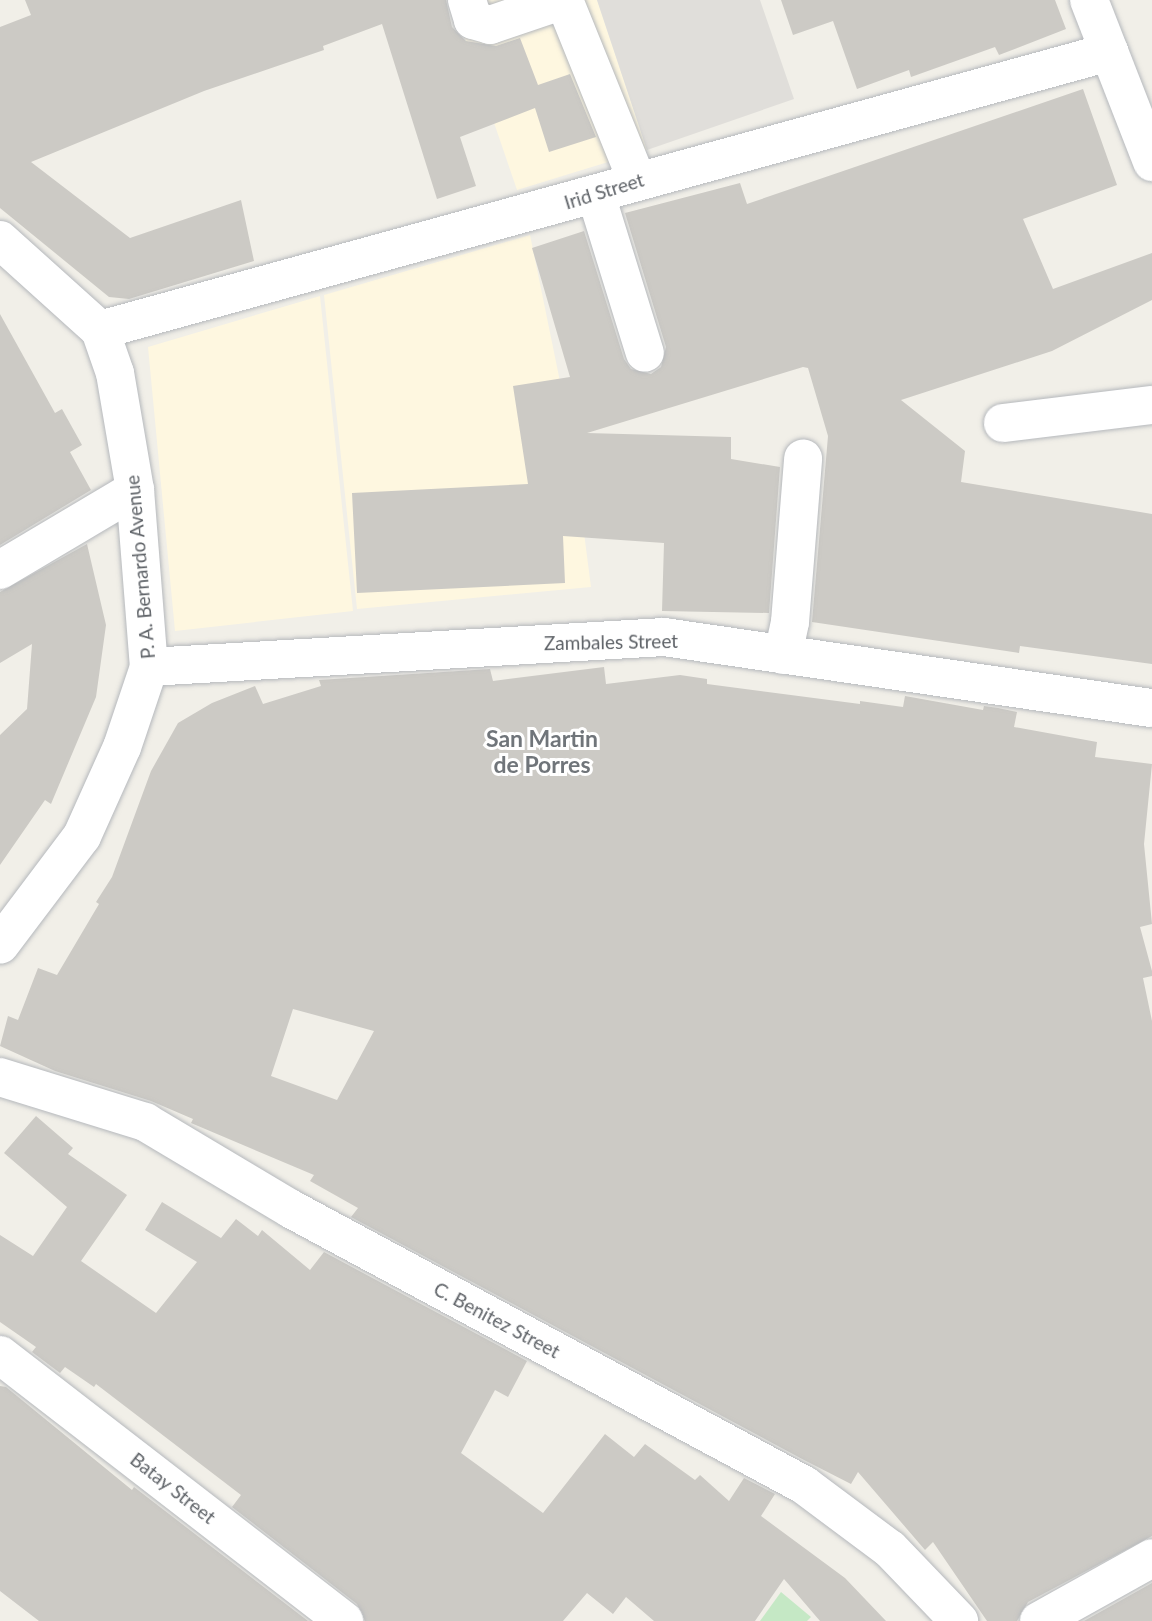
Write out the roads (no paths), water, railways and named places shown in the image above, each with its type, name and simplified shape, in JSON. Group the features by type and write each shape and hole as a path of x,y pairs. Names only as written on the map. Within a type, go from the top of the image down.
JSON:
{"street":[{"path":"467,0 473,19 490,25 564,0 637,181"},
{"path":"1089,0 1152,162"},
{"name":"Irid Street","path":"100,330 1109,52"},
{"path":"596,195 645,353"},
{"name":"P. A. Bernardo Avenue","path":"0,240 100,330 115,373 135,490 149,667 122,747 82,836 0,945"},
{"path":"1003,423 1152,405"},
{"path":"783,655 790,622 803,459"},
{"path":"0,570 135,490"},
{"name":"Zambales Street","path":"149,667 664,638 1152,708"},
{"name":"C. Benitez Street","path":"0,1077 145,1122 291,1209 804,1485 890,1549 959,1621"},
{"name":"Batay Street","path":"0,1356 344,1621"},
{"path":"1039,1621 1152,1558"}],"district":[{"name":"San Martin de Porres","path":"542,751"}]}
